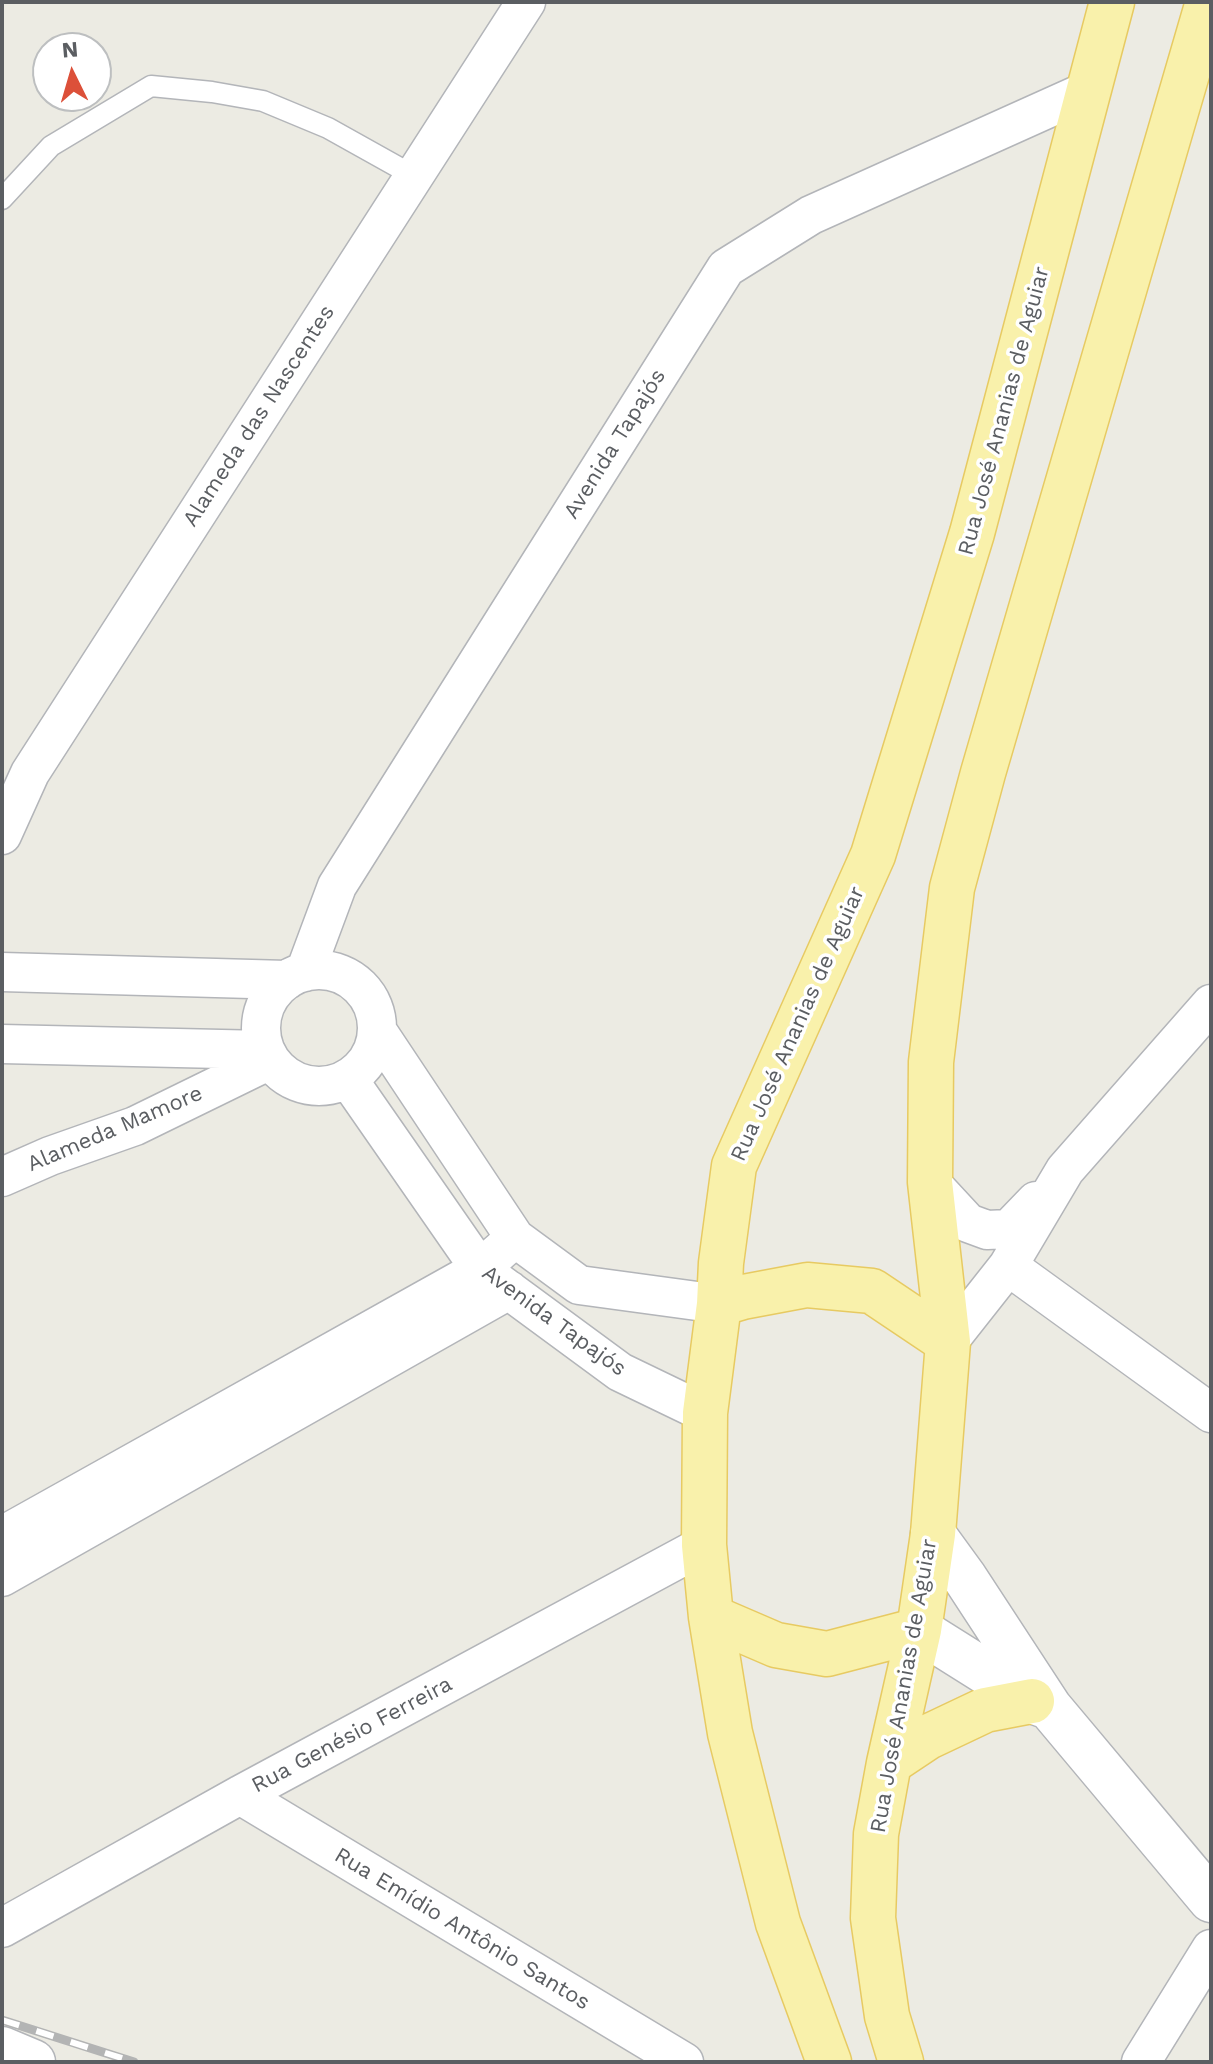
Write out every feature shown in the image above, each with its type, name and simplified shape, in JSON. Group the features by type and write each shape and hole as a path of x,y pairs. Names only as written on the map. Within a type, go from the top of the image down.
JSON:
{"main road":[{"name":"Rua José Ananias de Aguiar","path":"829,2062 778,1923 730,1733 711,1617 704,1545 705,1413 734,1166 873,855 972,533 1112,2"},
{"name":"Rua José Ananias de Aguiar","path":"901,2062 887,2016 873,1918 876,1834 919,1630 933,1534 948,1342 930,1182 931,1062 952,888 1208,2"},
{"path":"719,1304 807,1285 872,1291 948,1342"},
{"path":"711,1617 776,1645 827,1654 919,1630"},
{"path":"889,1763 928,1737 985,1710 1041,1704"}],"street":[{"name":"Alameda das Nascentes","path":"2,835 30,773 526,2"},
{"name":"Avenida Tapajós","path":"296,976 337,886 726,268 811,215 1089,90"},
{"path":"2,972 296,976 325,970 342,975 358,984 369,997 376,1014 378,1032 374,1051 364,1067 348,1079 328,1086 305,1085 285,1076 267,1055 261,1031 263,1011 273,993 296,976"},
{"path":"930,1182 968,1223 987,1230 1009,1229 1211,1004"},
{"name":"Avenida Tapajós","path":"378,1032 515,1238 579,1285 719,1304"},
{"path":"2,1044 267,1055"},
{"name":"Alameda Mamore","path":"2,1177 50,1156 135,1126 267,1055"},
{"name":"Avenida Tapajós","path":"348,1079 494,1280 620,1372 705,1413"},
{"path":"948,1342 1008,1266 1065,1170"},
{"path":"2,1577 494,1280 515,1238"},
{"path":"1008,1266 1211,1413"},
{"path":"2,1536 494,1280"},
{"path":"933,1534 965,1578 1041,1704 1211,1900"},
{"name":"Rua Genésio Ferreira","path":"2,1928 240,1795 704,1545"},
{"path":"919,1630 1041,1704"},
{"name":"Rua Emídio Antônio Santos","path":"240,1795 684,2062"},
{"path":"1141,2062 1211,1949"},
{"path":"2,2049 33,2062"}],"lane":[{"path":"2,199 51,146 151,86 263,101 328,128 414,176"}],"railway":[{"path":"2,2020 134,2062"}]}
